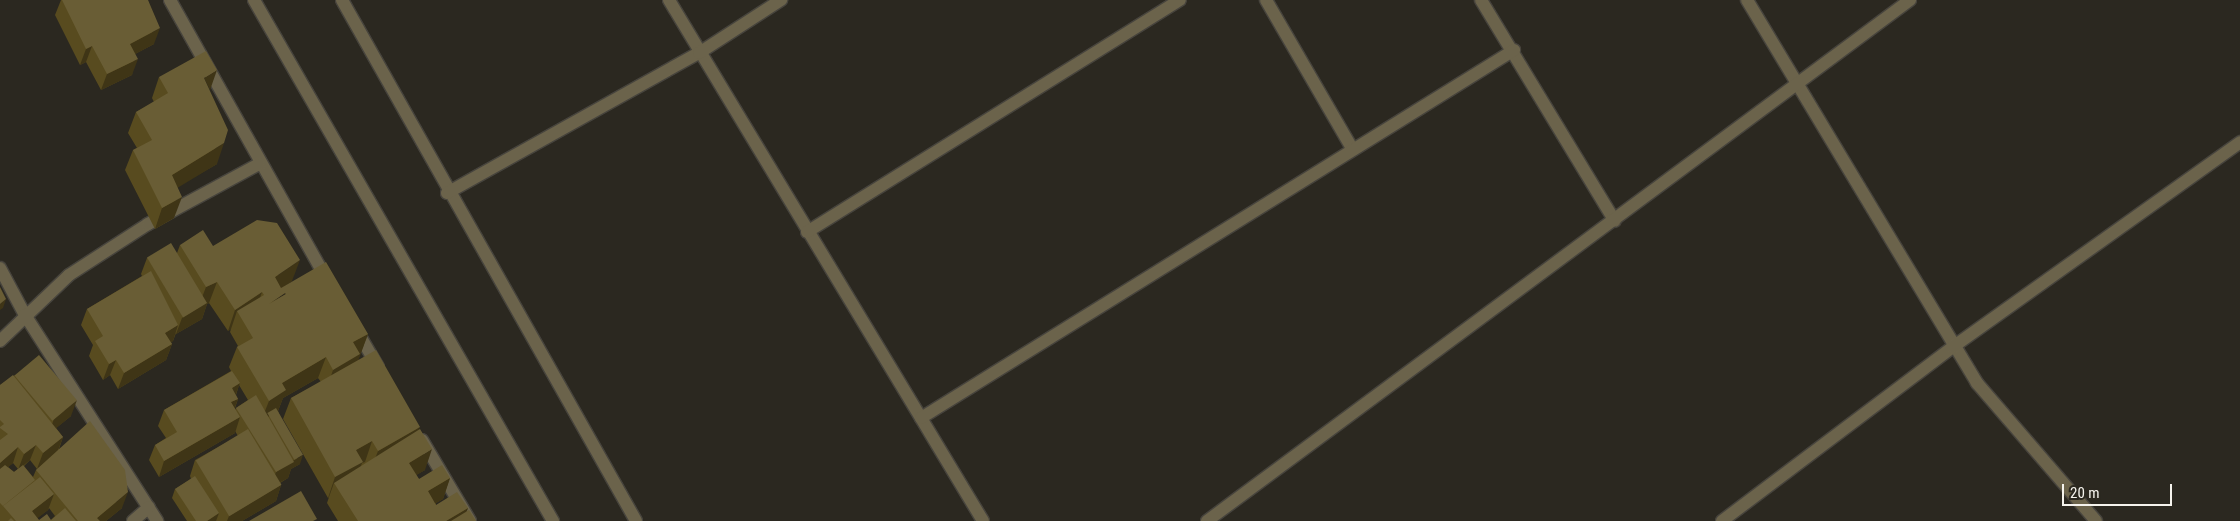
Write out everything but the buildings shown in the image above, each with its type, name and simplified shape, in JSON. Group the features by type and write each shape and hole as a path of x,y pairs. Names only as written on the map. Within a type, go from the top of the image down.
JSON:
{"street":[{"path":"170,0 259,164 334,291"},
{"path":"254,0 553,521"},
{"path":"342,0 447,193 636,521"},
{"path":"668,0 983,521"},
{"path":"447,193 699,53 781,0"},
{"path":"807,232 1180,0"},
{"path":"1266,0 1353,150"},
{"path":"1481,0 1514,50 1615,221"},
{"path":"1747,0 1953,347 1977,383 2096,521"},
{"path":"1207,521 1615,221 1910,0"},
{"path":"921,418 1514,50"},
{"path":"1722,521 1953,347 2240,142"},
{"path":"0,341 25,315 69,275 148,224 259,164"},
{"path":"0,268 25,315 149,507 156,521"},
{"path":"348,317 384,376"},
{"path":"414,427 470,521"},
{"path":"133,521 149,507"}]}
